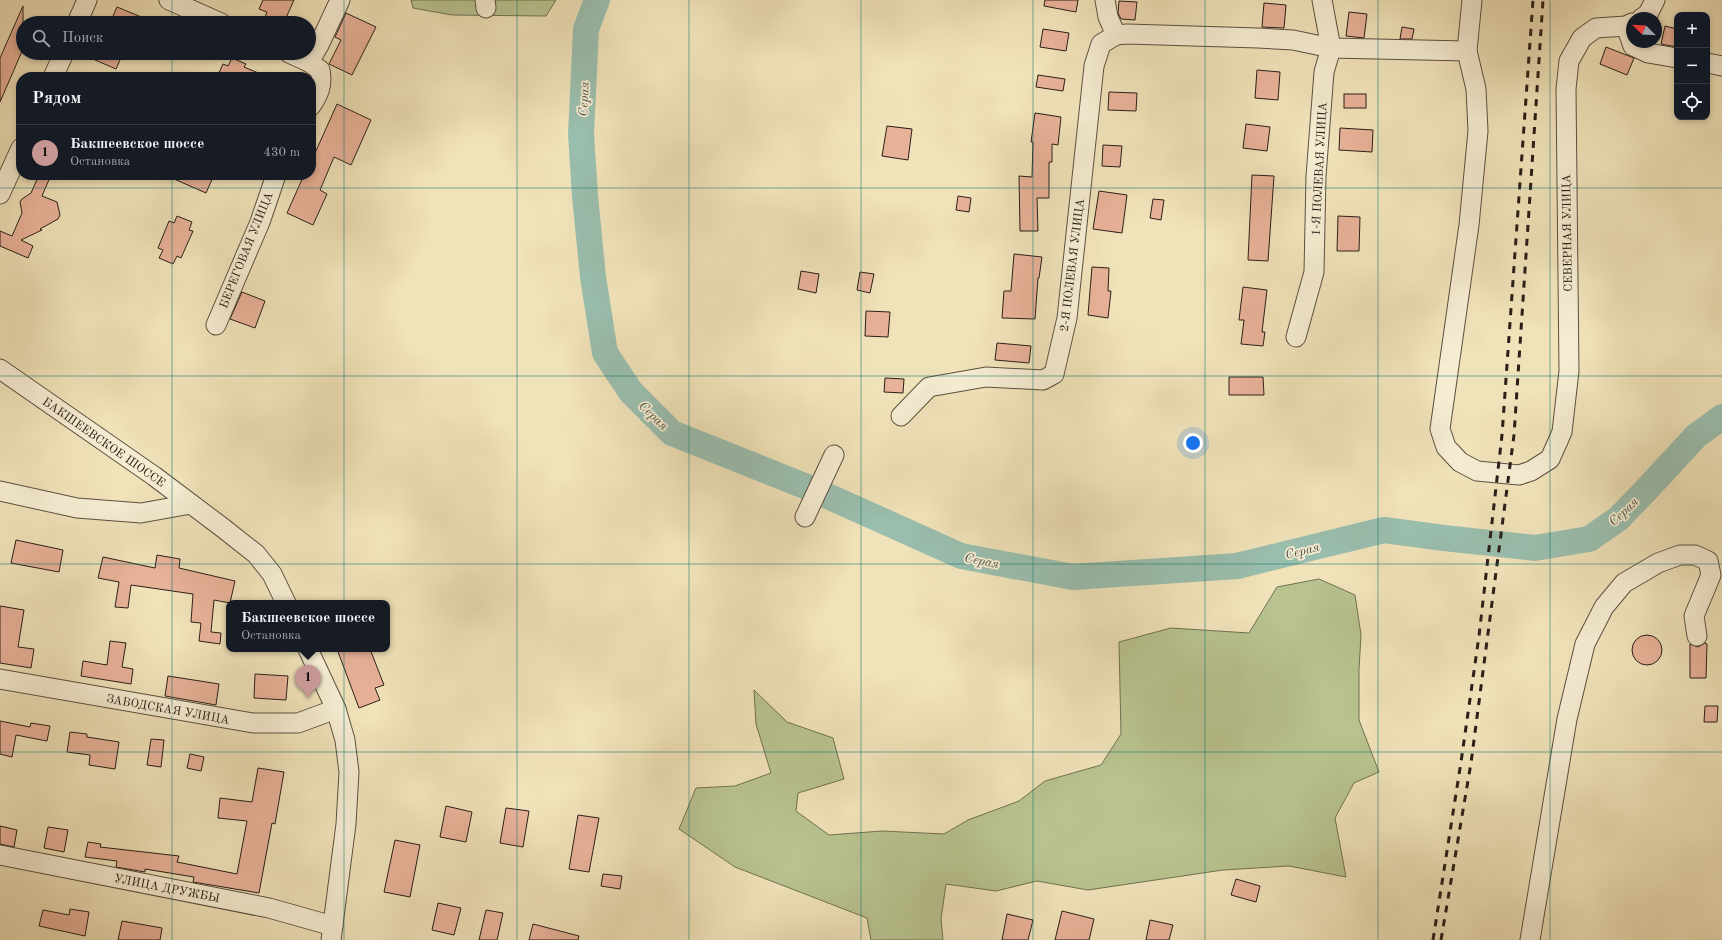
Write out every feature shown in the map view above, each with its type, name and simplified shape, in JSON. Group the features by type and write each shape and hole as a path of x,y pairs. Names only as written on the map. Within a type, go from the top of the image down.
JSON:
{"street":[{"path":"81,16 87,0"},
{"path":"169,0 205,16"},
{"path":"316,51 340,0"},
{"path":"1105,0 1108,18 1116,35 1128,34 1258,38 1293,40 1331,48 1467,51 1472,0"},
{"name":"1-Я ПОЛЕВАЯ УЛИЦА","path":"1296,337 1314,272 1316,176 1324,72 1331,48 1322,0"},
{"path":"1649,12 1655,0"},
{"name":"СЕВЕРНАЯ УЛИЦА","path":"1467,51 1476,89 1478,131 1469,225 1440,429 1446,447 1460,462 1477,472 1519,474 1531,471 1550,459 1562,432 1569,372 1566,89 1569,61 1582,38 1596,28 1626,24"},
{"name":"2-Я ПОЛЕВАЯ УЛИЦА","path":"901,416 929,387 986,377 1043,380 1054,374 1067,318 1094,66 1101,44 1116,35"},
{"path":"1638,48 1648,52 1674,57"},
{"path":"55,72 61,60"},
{"path":"304,60 320,70 322,80 316,98"},
{"path":"1710,64 1722,66"},
{"path":"0,194 16,159"},
{"name":"БЕРЕГОВАЯ УЛИЦА","path":"216,325 260,222 274,180"},
{"name":"БАКШЕЕВСКОЕ ШОССЕ","path":"0,369 191,504 256,554 272,574 285,600"},
{"path":"805,517 834,455"},
{"path":"0,491 77,508 141,513 191,504"},
{"path":"1530,940 1567,719 1586,644 1604,607 1624,583 1658,563 1680,555 1695,555 1708,561 1711,575 1694,616 1697,636"},
{"path":"309,652 336,709 345,740 350,772 346,824 332,933"},
{"name":"ЗАВОДСКАЯ УЛИЦА","path":"0,679 253,723 298,723 336,709"},
{"name":"УЛИЦА ДРУЖБЫ","path":"0,855 269,908 332,933"}],"green space":[{"path":"411,0 556,0 546,16 452,15 413,8"},
{"path":"1319,579 1355,595 1361,635 1359,720 1379,772 1354,783 1335,818 1346,877 1289,866 1223,870 1088,890 1037,881 996,891 946,884 941,919 943,940 871,940 867,918 735,867 679,829 696,788 735,786 771,773 756,724 754,690 787,722 833,738 844,779 798,793 796,811 829,835 882,831 944,834 968,820 1019,801 1045,781 1101,765 1121,734 1119,642 1171,628 1249,633 1277,587"}],"building":[{"path":"263,0 294,0 287,16 266,16 267,12 259,9"},
{"path":"1045,0 1078,0 1076,12 1044,6"},
{"path":"1119,1 1137,2 1135,20 1121,19 1118,13"},
{"path":"1264,3 1286,5 1284,28 1262,27"},
{"path":"23,6 23,16 19,16"},
{"path":"117,7 139,16 113,16"},
{"path":"1349,12 1367,14 1364,38 1346,36"},
{"path":"346,13 376,27 352,75 329,64 341,40 335,37"},
{"path":"16,22 16,60 18,60 0,102 0,58"},
{"path":"1665,26 1674,28 1674,46 1662,44"},
{"path":"1402,27 1414,29 1412,39 1400,39"},
{"path":"1043,29 1069,33 1066,51 1040,47"},
{"path":"1606,47 1634,58 1627,75 1600,64"},
{"path":"95,60 120,60 116,69"},
{"path":"231,60 237,60 246,64 244,67 256,72 219,72 223,64 228,66"},
{"path":"1257,70 1280,72 1278,100 1255,98"},
{"path":"1038,75 1065,79 1063,91 1036,87"},
{"path":"1109,92 1137,93 1136,111 1108,110"},
{"path":"1344,94 1366,94 1366,108 1344,108"},
{"path":"337,104 371,120 351,165 334,157 320,190 327,194 313,225 287,213 302,180 316,180 316,151"},
{"path":"1035,113 1061,117 1058,145 1052,144 1052,162 1049,162 1049,198 1037,198 1038,231 1020,231 1019,176 1032,177 1033,142 1031,142"},
{"path":"1246,124 1270,127 1267,151 1243,148"},
{"path":"887,126 912,129 908,160 882,156"},
{"path":"1340,128 1373,130 1372,152 1339,150"},
{"path":"1103,145 1122,146 1120,167 1102,166"},
{"path":"1252,175 1274,176 1268,261 1248,260"},
{"path":"37,180 49,180 42,196 57,202 60,215 58,219 40,229 42,230 21,240 33,246 28,258 0,246 0,231 12,236 22,213 20,202 31,193"},
{"path":"176,180 212,180 206,193"},
{"path":"1099,191 1127,195 1122,233 1093,229"},
{"path":"958,196 971,198 969,212 956,210"},
{"path":"1153,199 1164,200 1161,220 1150,218"},
{"path":"177,216 192,222 189,230 193,231 181,258 177,256 173,264 159,258 163,250 158,248 169,221 174,223"},
{"path":"1338,216 1360,217 1359,251 1337,251"},
{"path":"1014,254 1042,257 1038,278 1035,319 1002,318 1004,291 1011,291"},
{"path":"1092,267 1109,268 1108,291 1111,291 1108,318 1088,315"},
{"path":"801,271 819,274 816,293 798,289"},
{"path":"860,272 874,274 870,293 857,290"},
{"path":"1243,287 1267,290 1262,332 1265,332 1263,346 1241,344 1244,320 1239,320"},
{"path":"242,292 265,301 255,328 230,319"},
{"path":"866,311 890,312 888,337 865,336"},
{"path":"997,343 1031,346 1029,363 995,360"},
{"path":"1229,377 1263,377 1264,395 1229,395"},
{"path":"885,378 904,379 903,393 884,392"},
{"path":"16,540 63,550 59,572 11,563"},
{"path":"157,555 180,559 179,568 235,581 231,600 226,600 226,602 214,600 211,632 221,633 220,644 199,641 201,623 191,622 193,594 131,585 128,608 115,607 119,582 98,578 103,557 155,568"},
{"path":"0,606 24,610 18,647 34,649 31,668 0,663"},
{"path":"1647,635 1653,636 1661,644 1661,656 1653,664 1647,665 1641,664 1633,656 1632,650 1633,644 1641,636"},
{"path":"110,641 126,643 122,667 133,669 131,684 81,676 83,661 107,665"},
{"path":"1705,643 1707,644 1706,678 1690,678 1690,644 1698,647"},
{"path":"338,652 371,652 384,685 375,688 380,700 359,708"},
{"path":"255,674 288,676 286,700 254,698"},
{"path":"168,676 219,684 216,705 165,696"},
{"path":"1705,706 1718,706 1717,722 1704,722"},
{"path":"0,721 30,727 31,723 50,726 47,741 16,735 12,757 0,754"},
{"path":"70,732 87,734 87,737 119,742 115,769 89,765 90,755 67,752"},
{"path":"151,739 164,740 161,767 147,765"},
{"path":"190,754 204,757 201,771 187,768"},
{"path":"258,768 284,772 275,824 272,823 259,893 193,882 194,877 145,869 145,872 116,867 117,861 85,857 88,842 101,844 100,847 179,856 177,862 237,874 247,821 218,818 220,798 252,802"},
{"path":"446,806 472,812 466,842 440,837"},
{"path":"506,808 529,811 523,847 500,843"},
{"path":"578,815 599,818 589,872 569,869"},
{"path":"0,826 17,830 14,847 0,844"},
{"path":"48,827 68,830 64,852 44,848"},
{"path":"395,840 420,845 410,897 384,892"},
{"path":"603,874 622,876 620,889 601,886"},
{"path":"1236,879 1260,886 1256,902 1231,895"},
{"path":"438,903 461,908 454,935 432,930"},
{"path":"70,909 89,912 85,936 39,926 43,910 69,915"},
{"path":"486,910 503,913 497,940 479,940"},
{"path":"1062,911 1094,919 1089,940 1055,940"},
{"path":"1007,914 1033,920 1028,940 1002,940"},
{"path":"1150,920 1173,925 1169,940 1146,940"},
{"path":"122,921 162,928 160,940 118,940"},
{"path":"533,924 579,936 578,940 529,940"}],"waterway":[{"name":"Серая","path":"597,0 586,29 581,134 593,277 605,353 631,392 672,433 812,489 961,556 1073,577 1237,566 1384,530 1535,548 1589,539 1618,519 1696,436 1722,417"}],"railway":[{"path":"1433,940 1479,636 1502,435 1533,0"},
{"path":"1441,940 1471,763 1514,435 1543,0"}],"place":[{"name":"Бакшеевское шоссе","path":"308,698"}]}
